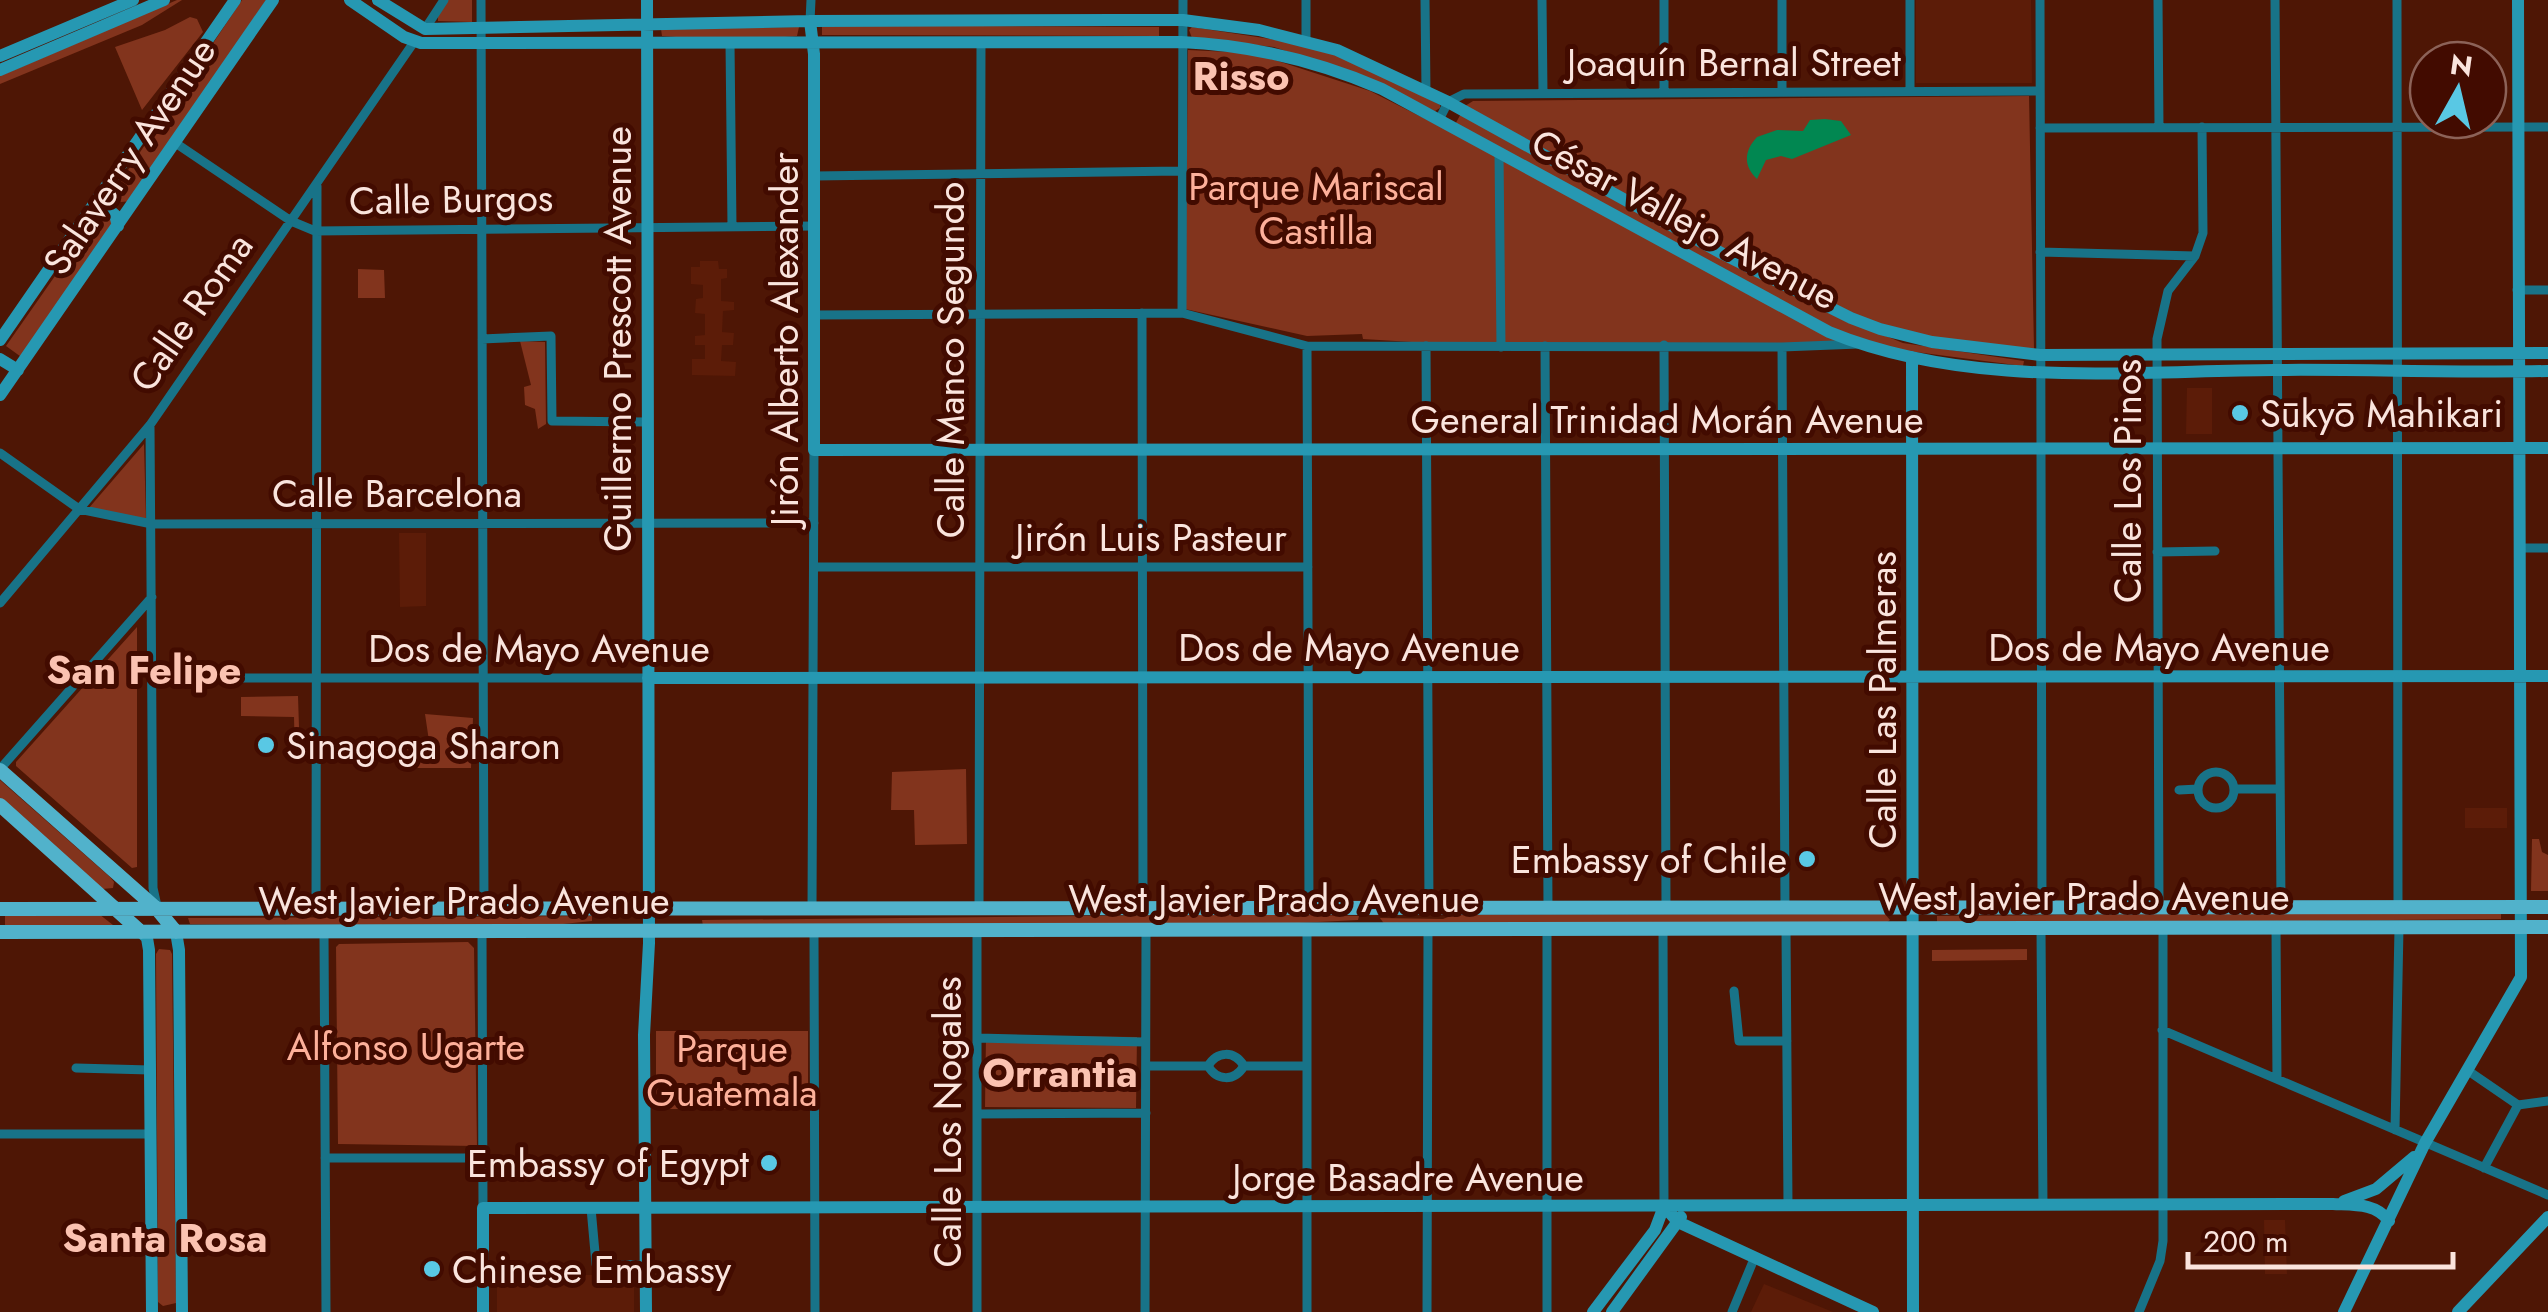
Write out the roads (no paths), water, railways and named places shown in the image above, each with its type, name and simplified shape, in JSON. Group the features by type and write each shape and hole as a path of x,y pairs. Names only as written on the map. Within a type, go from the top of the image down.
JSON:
{"main road":[{"path":"0,56 133,0"},
{"name":"Salaverry Avenue","path":"0,340 235,0"},
{"name":"Salaverry Avenue","path":"0,395 273,0"},
{"path":"350,0 414,42 481,36"},
{"path":"378,0 425,28 481,36"},
{"name":"Guillermo Prescott Avenue","path":"646,1312 647,0"},
{"name":"Jorge Basadre Avenue","path":"2333,1204 2385,1183 2411,1161 2521,977 2518,0"},
{"path":"0,70 160,1"},
{"name":"César Vallejo Avenue","path":"481,36 647,24 810,20 1183,20 1259,30 1336,50 1448,102 1718,252 1818,304 1880,329 1964,348 2040,355 2548,353"},
{"name":"Jirón Alberto Alexander","path":"810,20 814,450"},
{"name":"César Vallejo Avenue","path":"481,36 646,44 1180,42 1248,48 1304,60 1357,78 1440,118 1709,268 1859,344 1912,357 2039,372 2548,371"},
{"path":"104,190 113,206 130,207"},
{"path":"90,211 107,208 116,215 118,226"},
{"path":"1684,254 1694,250 1694,238"},
{"path":"1709,268 1708,257 1718,252"},
{"name":"Calle Las Palmeras","path":"1912,357 1913,1312"},
{"path":"0,359 18,370"},
{"name":"General Trinidad Morán Avenue","path":"814,450 2548,448"},
{"name":"Dos de Mayo Avenue","path":"648,678 2548,676"},
{"path":"0,769 157,909 176,932 182,1312"},
{"path":"0,804 147,938 152,1312"},
{"path":"98,893 114,892 119,884 116,873"},
{"name":"West Javier Prado Avenue","path":"116,908 2548,907"},
{"path":"0,909 116,908"},
{"path":"1368,909 1368,931"},
{"path":"593,910 600,922 593,932"},
{"path":"704,932 698,922 705,910"},
{"name":"West Javier Prado Avenue","path":"0,932 2548,927"},
{"path":"2344,1312 2425,1143"},
{"name":"Jorge Basadre Avenue","path":"483,1208 2333,1204 2367,1206 2382,1212 2389,1221"},
{"path":"1593,1312 1655,1230 1664,1206 1678,1222 1874,1312"},
{"path":"1612,1312 1688,1206"},
{"path":"483,1208 483,1312"},
{"path":"2459,1312 2548,1217"}],"street":[{"path":"425,28 444,0"},
{"path":"481,0 484,910"},
{"name":"Jirón Alberto Alexander","path":"810,0 810,20"},
{"path":"1182,0 1182,313"},
{"path":"1306,0 1306,40"},
{"path":"1425,0 1426,92"},
{"path":"1542,0 1542,92"},
{"path":"1664,0 1664,92"},
{"path":"1782,0 1782,91"},
{"path":"1910,0 1910,91"},
{"path":"2040,0 2042,907"},
{"path":"2158,0 2159,128"},
{"path":"2275,0 2281,907"},
{"path":"2396,0 2398,907"},
{"name":"Calle Roma","path":"0,603 150,424 414,42"},
{"name":"Calle Manco Segundo","path":"978,678 982,42"},
{"path":"730,44 732,227"},
{"name":"Joaquín Bernal Street","path":"1448,102 1464,94 1542,92 2040,91"},
{"path":"1440,118 1448,102"},
{"path":"2040,128 2548,127"},
{"name":"Calle Los Pinos","path":"2159,907 2155,371 2164,301 2175,278 2194,256 2204,220 2202,128"},
{"name":"Calle Burgos","path":"174,142 291,222 316,231 814,226"},
{"path":"1499,153 1501,347"},
{"path":"814,176 1180,171"},
{"path":"316,186 316,910"},
{"path":"2040,252 2194,256"},
{"path":"2518,290 2548,290"},
{"path":"1142,312 1143,910"},
{"path":"814,314 1182,313 1307,346 1859,344"},
{"path":"482,338 551,336 552,421 647,422"},
{"path":"1664,345 1666,908"},
{"path":"1307,346 1309,909"},
{"path":"1426,346 1429,909"},
{"path":"1545,346 1548,908"},
{"path":"1782,347 1785,908"},
{"path":"150,424 153,888 157,909"},
{"name":"Jirón Alberto Alexander","path":"812,910 814,450"},
{"name":"Calle Barcelona","path":"0,454 79,510 152,527 814,522"},
{"path":"2519,548 2548,548"},
{"path":"2157,552 2216,551"},
{"name":"Jirón Luis Pasteur","path":"814,567 1308,567"},
{"path":"0,769 152,597"},
{"name":"Dos de Mayo Avenue","path":"151,678 648,678"},
{"path":"978,678 980,910"},
{"path":"2212,772 2225,774 2234,789 2227,804 2216,808 2205,804 2198,790 2202,778 2212,772"},
{"path":"2234,789 2279,789"},
{"path":"2179,790 2198,790"},
{"path":"2139,1312 2160,1261 2163,928"},
{"path":"2276,928 2277,1079"},
{"path":"2395,1130 2399,928"},
{"path":"2041,929 2042,1205"},
{"path":"1307,930 1308,1312"},
{"path":"1426,1312 1428,930"},
{"path":"1547,930 1547,1312"},
{"path":"1663,930 1664,1206"},
{"path":"1786,930 1788,1206"},
{"name":"Calle Los Nogales","path":"977,931 977,1312"},
{"path":"1146,931 1146,1312"},
{"path":"324,932 326,1312"},
{"path":"482,932 483,1208"},
{"path":"814,932 814,1312"},
{"path":"1734,991 1737,1039 1786,1041"},
{"path":"2162,1030 2548,1194"},
{"path":"978,1038 1144,1042"},
{"path":"1208,1066 1214,1057 1226,1054 1238,1058 1244,1066"},
{"path":"1146,1066 1208,1066"},
{"path":"1208,1066 1214,1075 1226,1078 1238,1074 1244,1066"},
{"path":"1244,1066 1306,1066"},
{"path":"76,1068 150,1070"},
{"path":"2468,1070 2518,1105 2548,1101"},
{"path":"2484,1168 2518,1105"},
{"path":"976,1114 1146,1113"},
{"path":"0,1134 150,1134"},
{"path":"325,1158 482,1158"},
{"path":"592,1208 596,1264 645,1265"},
{"path":"1732,1312 1754,1258"}],"place":[{"name":"Sūkyō Mahikari","path":"2240,413"},
{"name":"Sinagoga Sharon","path":"266,745"},
{"name":"Embassy of Chile","path":"1807,859"},
{"name":"Embassy of Egypt","path":"769,1163"},
{"name":"Chinese Embassy","path":"432,1269"}],"district":[{"name":"Risso","path":"1241,76"},
{"name":"San Felipe","path":"144,670"},
{"name":"Orrantia","path":"1060,1073"},
{"name":"Santa Rosa","path":"165,1238"}],"park label":[{"name":"Parque Mariscal Castilla","path":"1316,208"},
{"name":"Alfonso Ugarte","path":"406,1046"},
{"name":"Parque Guatemala","path":"732,1070"}]}
